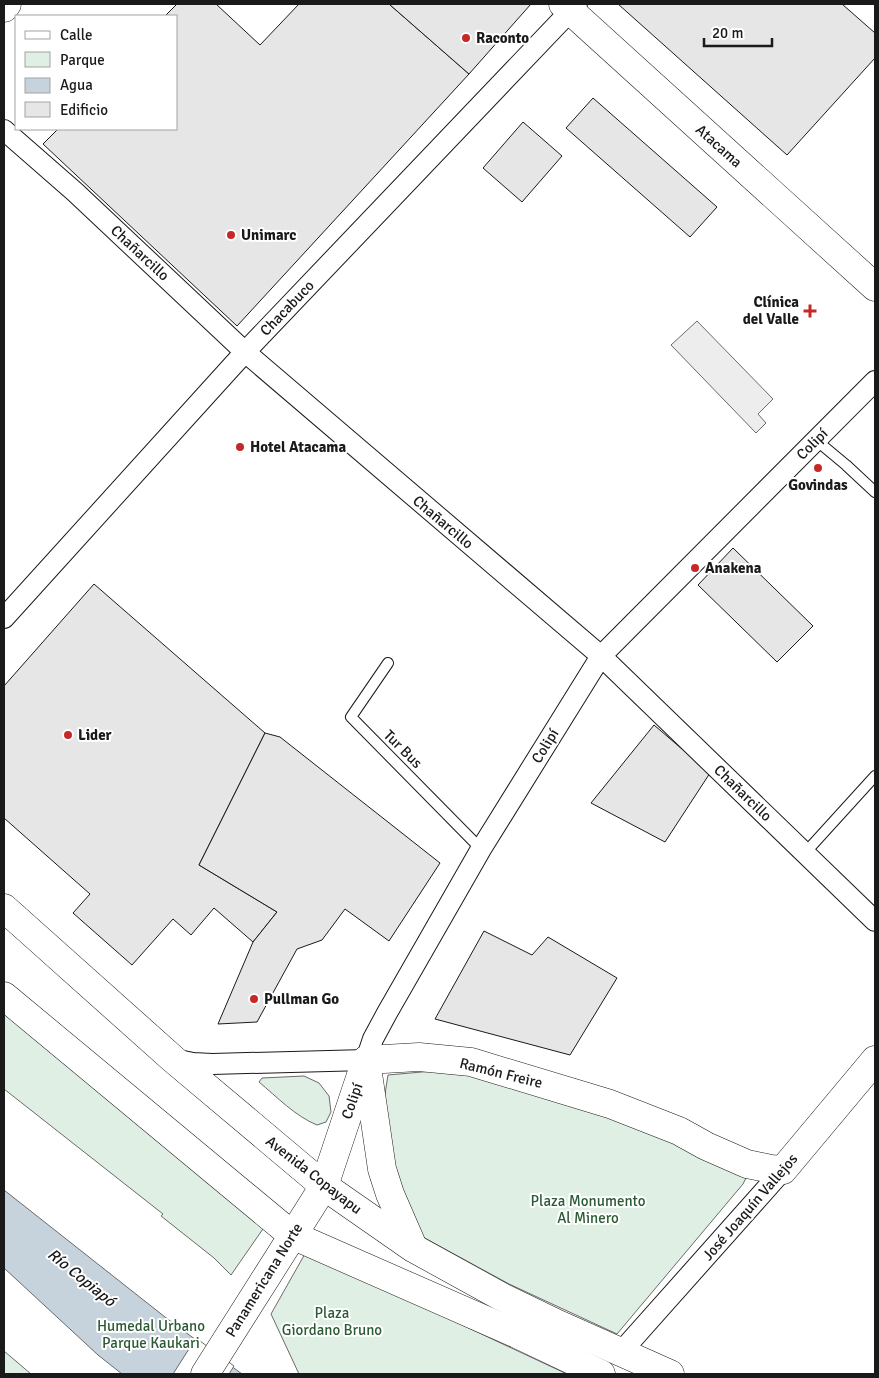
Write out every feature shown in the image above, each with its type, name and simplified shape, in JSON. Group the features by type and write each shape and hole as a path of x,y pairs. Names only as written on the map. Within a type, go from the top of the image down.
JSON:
{"main road":[{"path":"4,8 7,4"},
{"name":"Atacama","path":"570,6 875,287"},
{"name":"Avenida Copayapu","path":"4,908 173,1059 324,1186 414,1248 502,1297 670,1374"},
{"path":"4,996 292,1235 517,1334 601,1374"},
{"name":"Ramón Freire","path":"366,1060 420,1057 471,1062 487,1066 610,1104 679,1131 706,1146 747,1164 784,1170"},
{"path":"366,1060 382,1169 390,1194 414,1248"},
{"name":"Colipí","path":"324,1186 366,1060"},
{"name":"José Joaquín Vallejos","path":"784,1170 875,1060"},
{"name":"Panamericana Norte","path":"204,1374 324,1186"}],"street":[{"name":"Chacabuco","path":"4,618 245,352 570,6"},
{"name":"Chañarcillo","path":"4,130 75,192 245,352 601,656 875,921"},
{"name":"Colipí","path":"366,1060 373,1039 383,1019 482,849 601,656 875,381"},
{"name":"Ramón Freire","path":"173,1059 212,1064 366,1060"},
{"name":"José Joaquín Vallejos","path":"621,1352 784,1170"}],"lane":[{"path":"816,440 875,492"},
{"name":"Tur Bus","path":"388,662 351,717 482,849"},
{"path":"805,853 875,776"}],"green space":[{"path":"4,1007 265,1226 231,1275 214,1258 161,1216 163,1214 4,1089"},
{"name":"Plaza Monumento Al Minero","path":"444,1070 530,1086 750,1170 743,1184 617,1334 509,1284 421,1236 398,1194 383,1107 388,1075"},
{"path":"304,1076 319,1083 329,1096 331,1112 326,1122 317,1125 301,1117 259,1082 262,1078"},
{"name":"Plaza Giordano Bruno","path":"306,1252 567,1374 299,1374 271,1314"},
{"path":"4,1351 31,1374 4,1374"}],"shaded area":[{"path":"697,321 773,399 758,414 766,423 756,433 671,345"}],"water":[{"name":"Humedal Urbano Parque Kaukari","path":"4,1190 165,1317 242,1374 122,1374 98,1355 4,1268"}],"pier":[{"path":"196,1338 234,1366 229,1374 173,1374"}],"building":[{"name":"Unimarc","path":"177,4 216,4 260,45 299,4 389,4 469,74 237,326 43,144 57,130 178,130 178,15 166,15"},
{"path":"389,4 531,4 469,74"},
{"path":"618,4 842,4 875,33 875,58 787,155"},
{"path":"593,98 717,207 690,237 566,128"},
{"path":"523,122 562,156 522,202 483,168"},
{"path":"733,548 813,626 777,662 698,585"},
{"path":"94,584 265,733 199,865 277,912 253,942 214,908 191,935 173,919 132,965 73,913 90,894 4,818 4,686"},
{"path":"654,725 710,773 665,842 591,803"},
{"path":"265,733 280,737 440,863 389,941 345,909 322,940 297,949 257,1022 218,1024 253,942 277,912 199,865"},
{"path":"484,931 532,955 548,937 617,978 570,1055 435,1019"}],"place":[{"name":"Raconto","path":"466,38"},
{"name":"Unimarc","path":"231,235"},
{"name":"Clínica del Valle","path":"810,311"},
{"name":"Hotel Atacama","path":"240,447"},
{"name":"Govindas","path":"818,468"},
{"name":"Anakena","path":"695,568"},
{"name":"Lider","path":"68,735"},
{"name":"Pullman Go","path":"254,999"}],"water label":[{"name":"Río Copiapó","path":"82,1277"}]}
